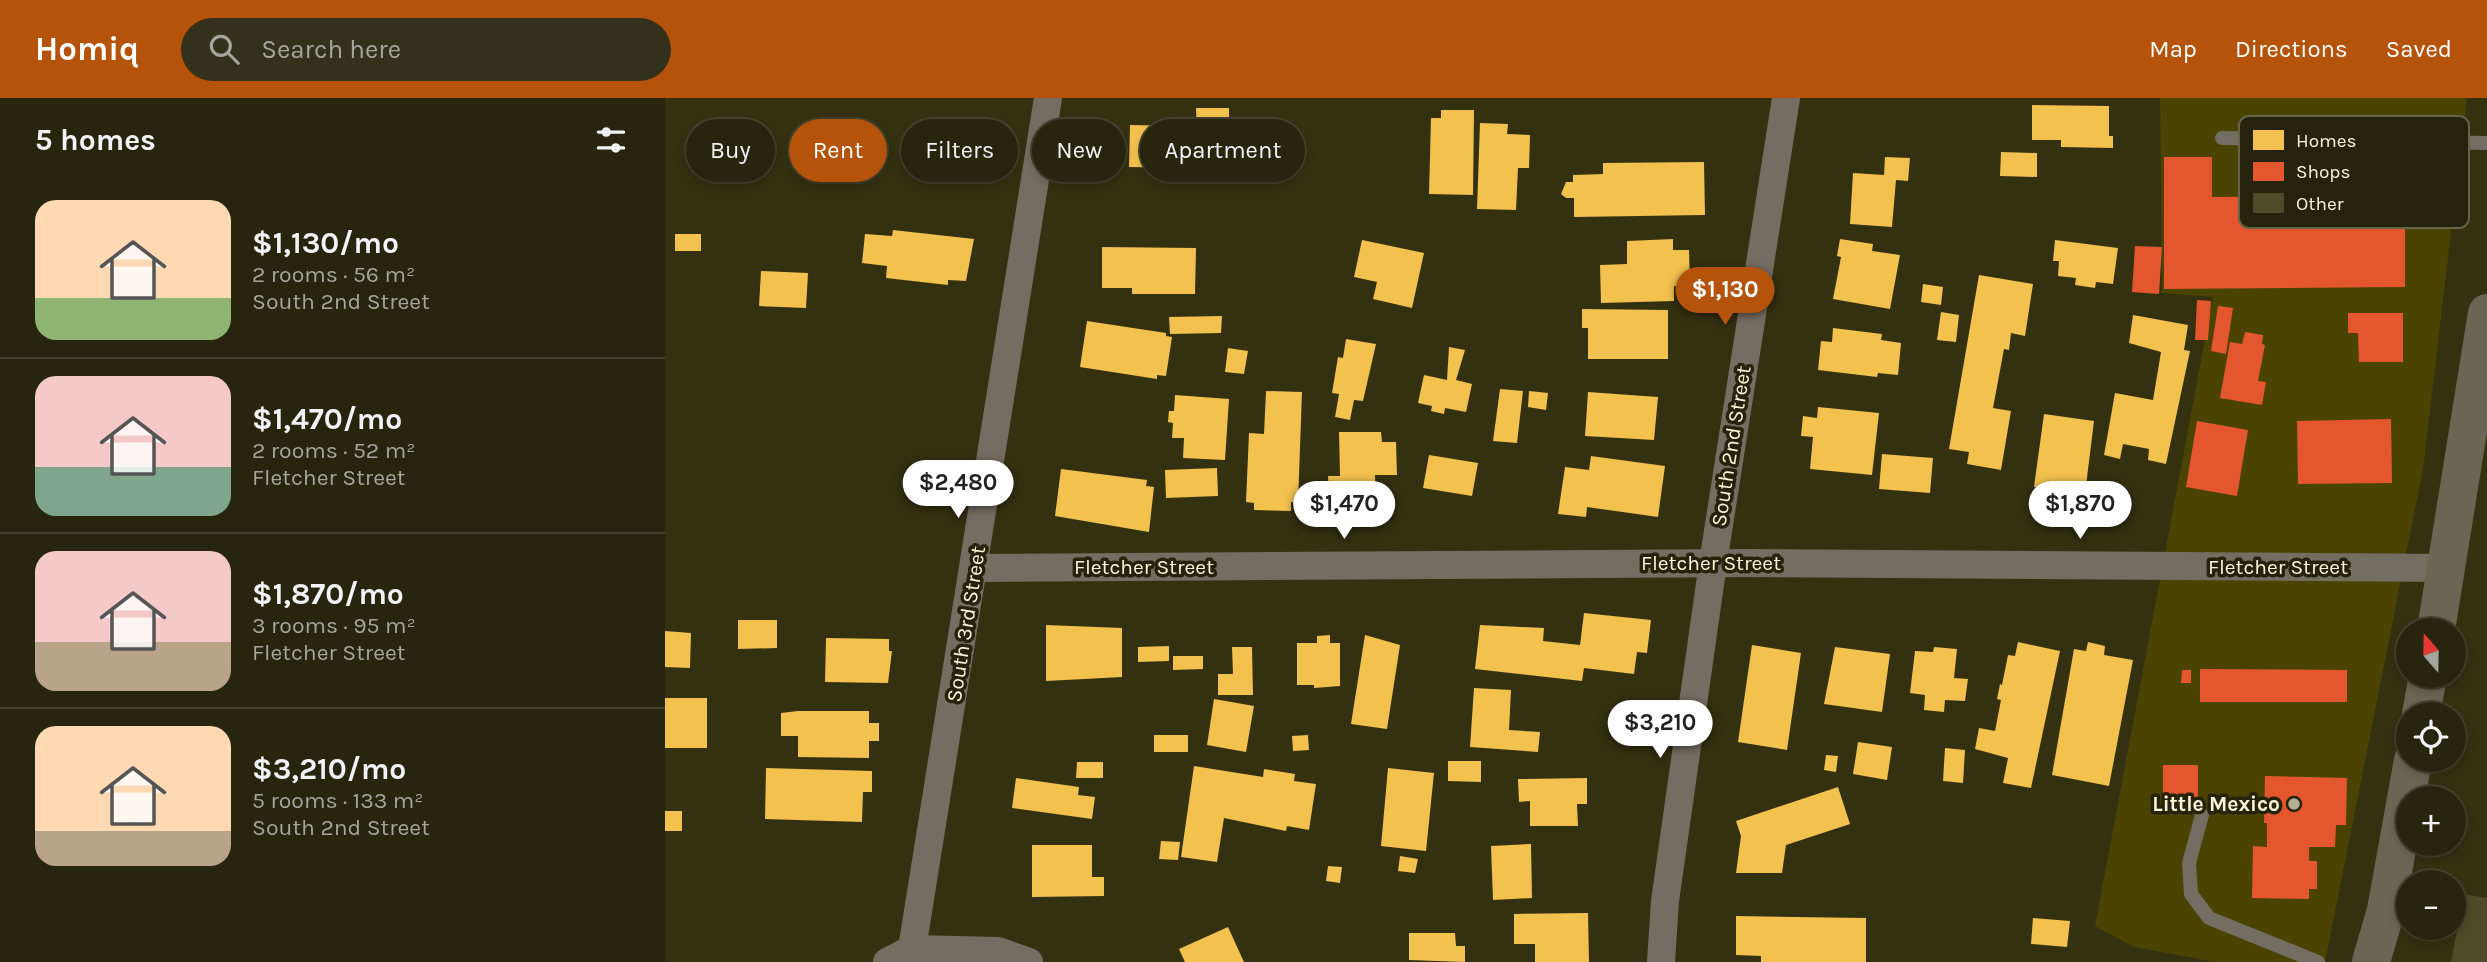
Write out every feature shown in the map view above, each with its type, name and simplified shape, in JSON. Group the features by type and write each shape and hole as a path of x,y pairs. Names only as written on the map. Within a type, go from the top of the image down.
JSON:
{"main road":[{"path":"2438,618 2487,313"},
{"path":"2371,962 2386,910 2411,772"}],"street":[{"name":"South 3rd Street","path":"912,949 1048,98"},
{"name":"South 2nd Street","path":"1661,962 1665,901 1713,563 1786,98"},
{"name":"Fletcher Street","path":"975,568 1713,563 2447,568"},
{"path":"887,962 912,949 998,951 1029,962"}],"lane":[{"path":"2222,138 2239,138"},
{"path":"2469,143 2487,143"},
{"path":"2202,815 2189,863 2191,894 2209,918 2318,962"}],"shaded area":[{"path":"2160,98 2467,98 2465,116 2239,116 2239,228 2452,228 2423,469 2325,962 2215,962 2134,947 2095,926 2213,297 2162,293"}],"building: Homes":[{"path":"2032,105 2109,106 2109,136 2113,136 2113,148 2061,147 2061,140 2032,140"},
{"path":"1196,108 1229,108 1229,119 1196,119"},
{"path":"1441,110 1474,110 1473,195 1429,194 1431,118 1441,118"},
{"path":"1480,123 1508,124 1507,134 1530,135 1529,168 1518,168 1516,210 1477,209"},
{"path":"1130,125 1140,125 1140,167 1129,167"},
{"path":"2001,152 2037,153 2037,177 2000,176"},
{"path":"1885,157 1910,158 1908,181 1896,180 1892,227 1850,224 1853,173 1884,175"},
{"path":"1704,162 1705,215 1574,217 1574,198 1566,198 1561,194 1566,182 1573,182 1573,175 1603,174 1603,163"},
{"path":"893,230 974,239 966,281 948,280 948,285 886,278 887,266 862,263 865,234 892,236"},
{"path":"675,234 701,234 701,251 675,251"},
{"path":"1673,239 1673,250 1689,250 1690,286 1674,286 1674,301 1601,303 1600,265 1627,264 1627,241"},
{"path":"1840,239 1873,244 1872,251 1900,255 1890,309 1833,299 1841,257 1837,256"},
{"path":"1362,240 1424,253 1412,308 1373,299 1377,282 1354,277"},
{"path":"2055,240 2118,248 2113,284 2096,282 2095,288 2075,285 2076,278 2058,276 2059,261 2053,261"},
{"path":"1102,247 1196,248 1195,294 1132,294 1132,288 1102,288"},
{"path":"761,271 808,273 806,308 759,306"},
{"path":"1979,275 2033,284 2025,336 2011,333 2009,350 2004,349 1993,408 2011,411 2001,470 1967,464 1969,452 1949,449"},
{"path":"1923,284 1943,287 1941,305 1921,302"},
{"path":"1582,309 1668,310 1668,359 1588,359 1588,328 1582,328"},
{"path":"1941,312 1959,315 1956,342 1937,340"},
{"path":"2133,315 2188,325 2184,350 2190,351 2166,464 2148,460 2149,449 2123,444 2120,459 2104,455 2115,393 2153,400 2161,352 2129,343"},
{"path":"1222,316 1221,333 1170,334 1169,317"},
{"path":"1087,321 1166,333 1166,336 1172,337 1166,376 1157,375 1157,379 1080,367"},
{"path":"1833,328 1882,334 1881,340 1901,343 1898,375 1878,373 1877,377 1818,370 1821,341 1832,342"},
{"path":"1346,339 1376,344 1363,401 1354,400 1350,420 1335,417 1339,394 1332,393 1338,357 1343,358"},
{"path":"1449,347 1465,350 1456,380 1472,384 1466,412 1445,408 1444,414 1431,411 1432,406 1418,403 1424,375 1447,380"},
{"path":"1228,348 1248,351 1244,374 1225,372"},
{"path":"1500,389 1523,391 1517,443 1493,441"},
{"path":"1266,391 1302,392 1298,503 1291,502 1291,511 1254,510 1254,503 1246,502 1249,433 1264,434"},
{"path":"1529,391 1548,393 1546,410 1528,407"},
{"path":"1588,392 1658,397 1654,440 1585,436"},
{"path":"1175,395 1229,399 1225,460 1183,458 1184,438 1172,438 1173,423 1168,422 1169,411 1174,411"},
{"path":"1818,407 1879,413 1872,475 1810,469 1813,437 1801,436 1803,416 1817,418"},
{"path":"2044,414 2094,421 2085,494 2034,487"},
{"path":"1339,432 1381,432 1382,442 1396,442 1397,475 1375,475 1376,508 1342,508 1342,496 1329,496 1328,476 1340,476"},
{"path":"1882,454 1933,458 1930,493 1879,489"},
{"path":"1429,455 1478,463 1472,496 1423,488"},
{"path":"1591,456 1665,466 1658,517 1587,507 1586,517 1558,514 1565,467 1589,470"},
{"path":"1217,468 1218,496 1166,498 1165,470"},
{"path":"1061,469 1147,480 1146,486 1154,487 1149,532 1055,516"},
{"path":"1584,613 1651,620 1647,653 1637,652 1634,674 1584,668 1582,681 1475,669 1480,625 1544,628 1543,641 1580,645"},
{"path":"738,620 777,620 777,648 738,649"},
{"path":"1046,625 1122,628 1122,677 1046,681"},
{"path":"665,631 691,633 690,668 665,667"},
{"path":"1330,635 1330,643 1340,643 1340,686 1314,688 1314,685 1297,685 1297,643 1317,643 1317,636"},
{"path":"1365,635 1400,645 1387,729 1351,724"},
{"path":"826,638 889,639 889,651 892,651 888,683 825,682"},
{"path":"2018,642 2060,651 2031,788 2003,783 2008,758 1975,749 1979,728 1995,731 2001,700 1997,699 2000,684 2002,685 2008,655 2015,656"},
{"path":"2088,642 2105,646 2104,655 2133,660 2109,786 2052,775 2074,649 2086,651"},
{"path":"1752,645 1801,653 1787,750 1738,742"},
{"path":"1169,646 1169,661 1138,662 1138,647"},
{"path":"1232,647 1252,647 1253,695 1218,695 1218,674 1233,674"},
{"path":"1835,647 1890,654 1882,712 1824,704"},
{"path":"1934,647 1957,649 1954,678 1968,679 1965,701 1945,700 1944,712 1924,710 1925,695 1910,693 1915,651 1933,652"},
{"path":"1173,656 1203,656 1203,669 1173,670"},
{"path":"1474,688 1511,690 1509,730 1540,732 1538,752 1470,747"},
{"path":"665,698 707,698 707,748 665,748"},
{"path":"1214,699 1254,706 1246,752 1207,745"},
{"path":"869,711 869,723 879,723 879,741 869,741 869,758 798,757 798,736 781,736 781,713"},
{"path":"1154,735 1188,735 1188,752 1154,752"},
{"path":"1308,735 1309,750 1293,751 1292,736"},
{"path":"1858,742 1892,747 1887,780 1853,774"},
{"path":"1945,748 1965,750 1963,783 1943,781"},
{"path":"1826,755 1838,756 1836,772 1824,770"},
{"path":"1448,761 1481,761 1481,782 1448,781"},
{"path":"1077,762 1103,762 1103,778 1076,778"},
{"path":"1194,766 1263,777 1264,769 1295,774 1294,781 1316,784 1309,830 1287,826 1286,831 1224,818 1217,862 1181,857"},
{"path":"766,768 872,771 872,792 863,792 862,822 765,819"},
{"path":"1388,768 1434,773 1426,851 1381,846"},
{"path":"1016,778 1079,787 1078,795 1095,797 1092,819 1012,808"},
{"path":"1587,778 1587,804 1577,804 1578,826 1530,826 1530,801 1519,802 1518,779"},
{"path":"1838,787 1850,824 1786,845 1782,873 1736,873 1741,836 1736,821"},
{"path":"665,811 682,811 682,831 665,831"},
{"path":"1161,841 1180,842 1178,860 1159,859"},
{"path":"1531,844 1532,898 1493,900 1491,846"},
{"path":"1032,845 1092,845 1092,877 1104,877 1104,896 1032,897"},
{"path":"1400,856 1418,859 1415,873 1398,871"},
{"path":"1328,866 1342,867 1340,883 1326,881"},
{"path":"1588,913 1589,962 1535,962 1535,944 1514,944 1514,914"},
{"path":"1736,916 1866,918 1866,962 1761,962 1761,956 1736,955"},
{"path":"2033,918 2070,921 2067,947 2031,944"},
{"path":"1228,927 1244,962 1185,962 1179,949"},
{"path":"1409,933 1455,933 1456,946 1465,946 1465,962 1409,960"}],"building: Shops":[{"path":"2164,157 2212,157 2212,197 2239,197 2239,228 2405,228 2405,287 2164,289"},
{"path":"2135,246 2162,247 2159,294 2132,292"},
{"path":"2197,300 2211,301 2208,340 2195,340"},
{"path":"2218,306 2233,308 2226,354 2211,351"},
{"path":"2348,313 2403,313 2403,362 2359,362 2358,333 2348,333"},
{"path":"2245,332 2263,335 2262,344 2265,345 2258,381 2266,382 2262,405 2220,398 2230,342 2242,344"},
{"path":"2391,419 2392,483 2298,484 2297,421"},
{"path":"2197,421 2248,430 2237,496 2186,487"},
{"path":"2200,669 2347,670 2347,702 2200,702"},
{"path":"2182,670 2191,670 2191,683 2181,683"},
{"path":"2163,765 2198,765 2198,799 2176,799 2176,804 2163,804"},
{"path":"2265,776 2347,778 2346,825 2336,825 2335,847 2309,847 2309,861 2317,861 2317,889 2309,889 2309,899 2252,898 2253,846 2267,847 2267,823 2264,823"}],"building: Other":[{"path":"2466,894 2487,898 2487,962 2451,962 2455,940 2466,940"}],"place":[{"name":"Little Mexico","path":"2294,804"}]}
